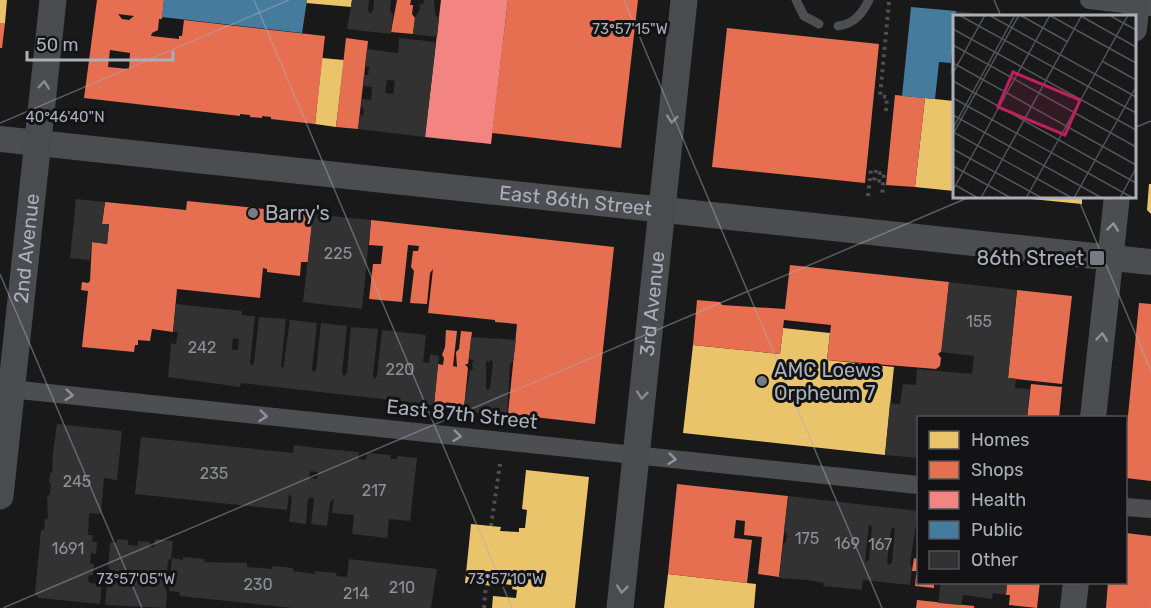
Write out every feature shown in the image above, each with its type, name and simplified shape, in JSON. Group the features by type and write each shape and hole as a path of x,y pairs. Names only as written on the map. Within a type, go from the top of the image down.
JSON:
{"main road":[{"name":"2nd Avenue","path":"0,496 6,388 38,144 53,0"},
{"name":"3rd Avenue","path":"620,608 684,0"},
{"name":"East 86th Street","path":"0,139 1151,262"},
{"path":"1093,416 1116,198"},
{"path":"1073,608 1076,584"}],"street":[{"path":"1089,0 1140,10"},
{"name":"East 87th Street","path":"6,388 917,485"},
{"path":"1127,507 1151,509"}],"lane":[{"path":"796,0 804,16 819,24"},
{"path":"838,26 859,17 869,0"}],"path":[{"path":"886,111 887,97 880,96 888,2"},
{"path":"868,195 874,169 874,181 879,181 880,173 884,173 882,197"},
{"path":"491,526 500,464"},
{"path":"484,608 486,585"}],"building: Homes":[{"path":"0,0 7,0 5,23 0,23"},
{"path":"307,0 352,0 351,7 306,3"},
{"path":"322,58 344,60 336,127 315,124"},
{"path":"925,98 953,101 953,191 915,187"},
{"path":"1149,184 1151,184 1151,214 1147,210"},
{"path":"1021,198 1082,198 1082,204"},
{"path":"783,328 830,333 827,360 894,367 885,455 683,433 693,345 780,354"},
{"path":"526,470 589,477 575,608 492,608 493,596 516,598 517,590 512,589 513,585 465,583 471,524 501,527 500,531 519,532 519,528 525,528 527,510 522,509"},
{"path":"668,574 756,584 754,608 664,608"}],"building: Shops":[{"path":"97,0 164,0 162,19 159,19 158,30 151,36 179,39 179,36 182,36 184,20 325,36 315,124 271,119 271,117 250,117 250,115 240,114 240,116 84,98","holes":["118,14 134,16 129,20 122,19","110,50 130,53 129,69 108,67"]},
{"path":"397,0 411,0 412,14 415,18 413,34 391,32"},
{"path":"508,0 638,0 621,148 492,133"},
{"path":"0,23 5,23 2,48 0,48"},
{"path":"727,28 879,44 865,183 712,167"},
{"path":"346,38 368,41 358,129 336,127"},
{"path":"895,95 925,98 915,187 886,185"},
{"path":"187,201 313,214 308,262 301,262 300,276 267,272 267,269 263,268 260,298 177,289 173,332 152,329 150,341 138,340 134,352 82,347 88,291 81,290 82,282 90,281 92,242 107,244 109,224 102,224 105,202 186,210"},
{"path":"371,220 614,247 595,424 508,414 517,324 428,313 433,269 430,273 427,304 410,303 414,271 411,267 413,251 418,251 419,246 408,245 402,302 369,299 373,264 381,264 383,246 369,245"},
{"path":"790,265 949,282 942,351 938,354 941,358 940,366 936,369 827,360 831,325 784,320 780,354 693,345 697,300 720,302 722,305 785,309"},
{"path":"1017,290 1072,296 1062,384 1008,378"},
{"path":"1139,303 1151,304 1151,481 1127,478 1127,426"},
{"path":"446,330 457,331 453,366 457,367 456,352 459,349 461,331 472,332 468,364 465,364 468,368 464,408 434,405 438,364 443,365 442,355"},
{"path":"1031,384 1062,387 1059,416 1027,416"},
{"path":"677,484 788,496 779,577 758,574 762,537 744,535 745,521 736,520 734,538 752,540 747,583 668,574"},
{"path":"1127,533 1151,536 1151,608 1106,608 1108,584 1127,584"},
{"path":"917,553 917,571 912,571 914,558 916,559"},
{"path":"917,575 917,584 934,584 934,588 915,586"},
{"path":"1007,584 1040,584 1037,608 1009,605 1010,595 1006,595"},
{"path":"917,600 974,606 974,608 916,608"}],"building: Health":[{"path":"441,0 508,0 491,144 425,137"}],"building: Public":[{"path":"164,0 307,0 302,33 162,17"},
{"path":"911,7 956,11 956,15 953,15 951,63 939,62 935,99 902,96"}],"building: Other":[{"path":"352,0 369,0 370,14 374,0 391,0 390,11 393,15 391,34 347,29"},
{"path":"424,0 434,0 435,14 439,19 437,37 413,34 415,17"},
{"path":"956,11 991,15 956,15"},
{"path":"399,38 436,42 425,137 358,129 360,115 363,116 362,99 371,100 372,87 363,86 364,75 368,75 369,67 365,66 367,49 398,53","holes":["387,80 395,81 393,94 385,93"]},
{"path":"953,46 953,74 950,74"},
{"path":"76,199 105,202 102,224 109,224 107,244 92,242 90,260 70,258"},
{"path":"313,214 371,220 362,309 303,302"},
{"path":"949,282 1017,290 1008,378 1016,379 1015,388 1030,389 1027,416 917,416 917,458 885,455 890,403 900,404 903,384 916,385 917,369 972,374 974,356 941,352"},
{"path":"176,304 242,311 242,315 255,316 250,363 252,366 259,317 286,319 281,366 283,369 290,320 317,323 313,372 316,370 321,323 347,326 342,373 344,376 347,373 351,327 378,329 373,376 375,379 382,330 426,335 423,362 429,363 430,354 439,356 434,405 241,383 240,387 168,377 171,343 176,344 178,332 173,332","holes":["233,338 239,339 238,350 232,350"]},
{"path":"471,337 516,340 513,362 510,364 507,416 463,411 470,370 473,370 474,360 469,359","holes":["490,359 493,362 490,388 487,390 486,361 490,362"]},
{"path":"57,424 122,431 117,480 104,478 101,514 90,513 89,515 88,535 93,535 92,542 97,542 96,554 91,553 90,563 94,564 93,575 89,575 88,580 90,583 102,584 100,604 39,598 35,594 41,530 44,530 45,518 48,519 47,495 50,495 51,483 49,483"},
{"path":"141,437 293,453 294,445 359,452 358,459 366,460 367,453 391,455 390,459 397,459 398,456 417,458 410,521 389,519 387,538 352,534 354,515 332,513 334,499 330,502 327,526 311,524 314,500 312,497 308,499 306,524 289,522 292,498 289,494 287,510 135,494","holes":["310,471 318,472 317,479 309,478"]},
{"path":"788,496 917,511 910,564 912,568 910,585 863,580 862,590 823,586 824,583 807,580 779,578 783,545 787,535 784,531","holes":["869,524 872,527 869,560 865,562","894,527 892,562 889,565 887,562 891,529"]},
{"path":"117,539 128,540 128,545 138,546 138,541 150,542 149,547 154,547 155,539 173,541 165,589 167,592 166,608 105,605 111,570 108,567 110,543 116,543","holes":["130,569 131,583 128,585 126,583 127,572"]},
{"path":"183,557 205,559 204,562 247,563 247,567 272,569 273,566 315,574 315,571 337,573 336,576 347,577 349,559 437,569 431,608 293,608 179,596 180,592 169,591 172,558 183,560"},
{"path":"941,584 1007,584 1006,595 993,593 992,599 963,595 961,605 938,603"}],"place":[{"name":"Barry's","path":"253,213"},
{"name":"86th Street","path":"1097,258"},
{"name":"AMC Loews Orpheum 7","path":"762,381"}]}
